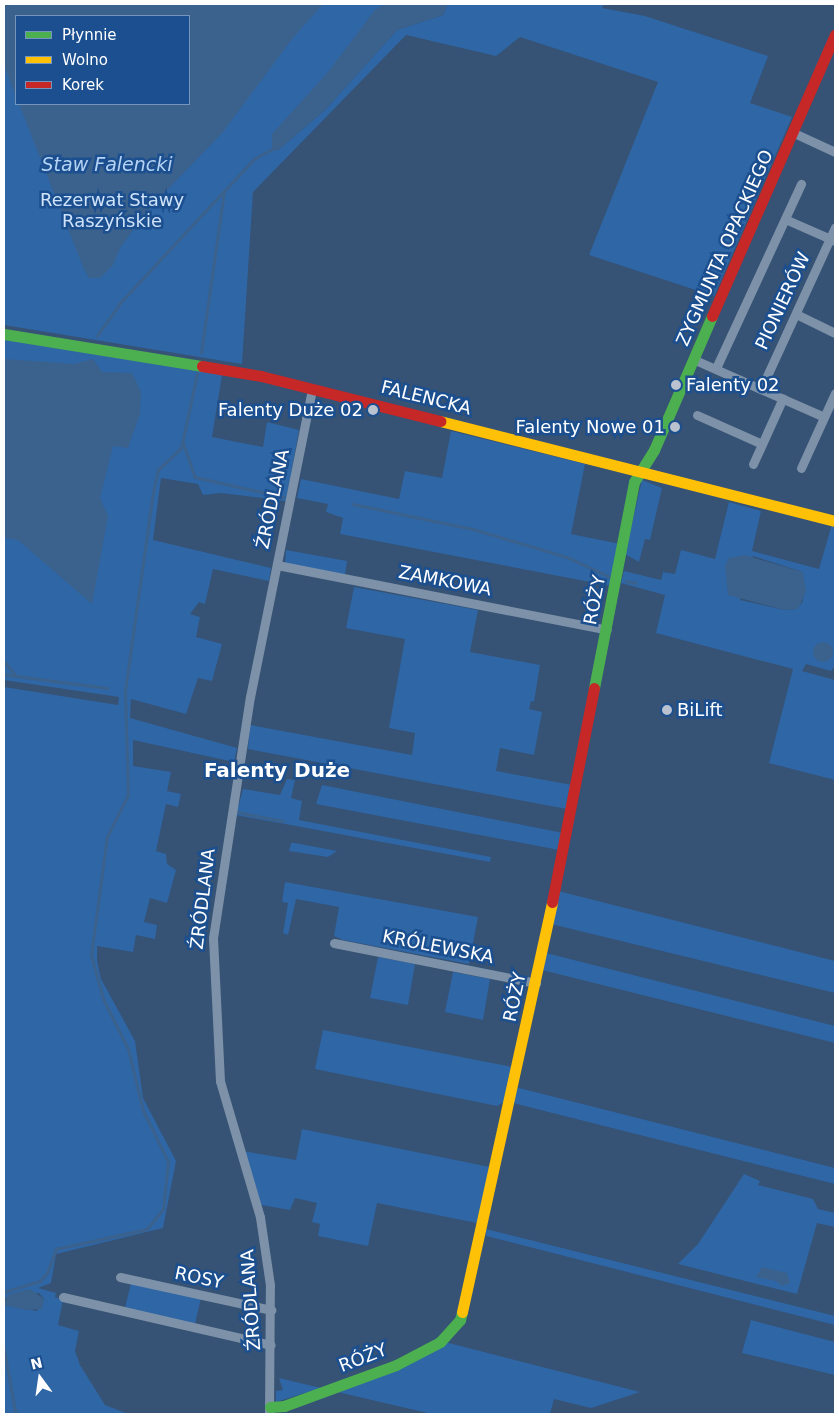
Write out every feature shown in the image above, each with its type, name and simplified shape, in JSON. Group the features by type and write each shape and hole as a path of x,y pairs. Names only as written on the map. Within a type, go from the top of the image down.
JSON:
{"street":[{"name":"ZYGMUNTA OPACKIEGO","path":"639,471 650,458 695,360 794,134 835,35"},
{"path":"794,134 835,152"},
{"path":"716,368 800,184"},
{"path":"785,219 832,241"},
{"name":"PIONIERÓW","path":"761,389 832,241 835,227"},
{"path":"796,314 835,333"},
{"name":"FALENCKA","path":"4,334 186,361 312,389 835,521"},
{"path":"695,360 824,417"},
{"name":"ŹRÓDLANA","path":"269,1411 272,1310 260,1217 221,1085 212,970 215,919 236,778 276,565 312,389"},
{"path":"801,468 835,393"},
{"path":"753,464 783,398"},
{"path":"697,416 762,444"},
{"name":"RÓŻY","path":"269,1411 396,1365 440,1342 460,1320 475,1265 536,983 639,471"},
{"name":"ZAMKOWA","path":"276,565 607,630"},
{"name":"KRÓLEWSKA","path":"334,944 536,983"},
{"name":"ROSY","path":"120,1277 272,1310"},
{"path":"63,1297 271,1345"}],"green space":[{"name":"Rezerwat Stawy Raszyńskie","path":"4,4 420,4 277,151 326,109 397,30 443,15 448,4 604,4 602,8 645,16 768,56 750,103 792,117 714,296 589,255 658,82 520,37 496,56 406,35 253,192 242,364 4,325"},
{"path":"4,338 222,375 212,437 263,447 267,422 299,430 286,501 221,493 203,495 198,484 161,478 153,540 271,568 269,581 213,569 205,604 199,602 190,614 200,617 196,637 222,644 212,681 198,678 186,714 131,699 130,718 237,748 234,762 133,740 133,766 171,772 167,791 181,794 178,807 166,804 156,851 166,854 167,864 176,870 167,903 150,898 144,922 157,925 155,939 136,935 133,952 97,946 97,961 101,979 135,1041 143,1098 176,1161 163,1228 56,1254 51,1283 38,1288 56,1293 55,1297 63,1300 58,1325 79,1331 75,1351 80,1365 105,1405 128,1414 4,1414 4,1305 37,1311 44,1299 39,1293 4,1298 4,687 118,705 119,697 4,680"},
{"path":"451,431 585,464 571,534 620,544 611,586 340,534 343,518 326,512 328,504 297,498 301,479 399,499 405,471 442,478"},
{"path":"642,480 662,488 650,540 645,539 639,562 625,554"},
{"path":"729,502 761,511 752,551 819,569 832,524 835,525 835,666 831,671 806,664 802,671 835,680 835,780 769,763 793,669 656,633 665,595 621,583 624,571 661,580 663,572 675,574 681,550 715,559","holes":["753,556 803,572 803,601 797,609 785,610 740,600"]},
{"path":"286,550 347,561 345,575 285,564"},
{"path":"354,587 478,610 470,652 540,665 534,702 531,701 529,709 542,712 534,755 500,748 496,771 572,785 567,809 248,749 250,725 412,755 415,733 389,728 405,639 346,628"},
{"path":"287,779 295,780 291,798 302,801 299,820 491,857 490,862 236,815 243,789 280,795"},
{"path":"322,785 563,833 559,850 316,804"},
{"path":"291,843 337,851 328,857 289,851"},
{"path":"285,882 478,917 469,964 343,940 334,936 339,907 296,899 288,935 283,933 288,903 282,902"},
{"path":"558,891 835,961 835,993 551,924"},
{"path":"546,953 835,1026 835,1043 542,970"},
{"path":"378,957 415,964 408,1005 370,998"},
{"path":"453,972 490,979 483,1020 445,1012"},
{"path":"323,1030 512,1067 504,1102 497,1106 315,1069"},
{"path":"515,1087 835,1168 835,1184 513,1103"},
{"path":"302,1129 495,1168 482,1224 377,1203 368,1246 318,1236 320,1224 312,1222 317,1203 295,1198 290,1210 261,1205 242,1151 296,1160"},
{"path":"744,1174 760,1181 758,1185 813,1199 818,1209 835,1213 835,1227 817,1223 797,1294 678,1264 698,1244"},
{"path":"486,1229 835,1316 835,1325 486,1236"},
{"path":"131,1283 201,1298 195,1324 125,1308"},
{"path":"751,1320 835,1342 835,1375 742,1353"},
{"path":"445,1342 640,1392 591,1408 554,1399 550,1414 432,1414 333,1391"},
{"path":"279,1378 321,1388 276,1402 276,1391 283,1390"}],"water":[{"name":"Staw Falencki","path":"4,4 323,4 292,39 223,132 146,212 120,248 113,265 100,278 89,278 84,269 19,105 190,105 190,15 15,15 15,94 4,65"},
{"path":"385,4 448,4 443,15 397,30 326,109 277,151 272,149 272,134 328,72 375,10"},
{"path":"4,359 74,364 93,359 102,372 132,373 141,392 140,414 128,448 113,446 100,498 108,516 92,604 18,540 4,538"},
{"path":"744,555 803,572 806,591 798,609 785,610 728,595 725,566 729,558"},
{"path":"823,642 830,645 833,652 830,659 823,662 816,659 813,652 816,645"},
{"path":"762,1267 787,1273 790,1283 782,1286 776,1281 756,1277"},
{"path":"30,1289 44,1299 42,1309 26,1310 4,1305 7,1295"}],"waterway":[{"path":"97,336 119,304 224,191 254,159 272,149"},
{"path":"201,353 224,192"},
{"path":"4,1292 40,1281 47,1273 56,1249 147,1229 163,1209 168,1162 143,1111 128,1049 103,999 91,955 107,837 128,795 125,691 153,493 158,470 181,448 197,374"},
{"path":"183,442 195,477 284,497"},
{"path":"353,504 473,529 567,557 610,577"},
{"path":"626,581 636,583"},
{"path":"4,661 16,676 107,688"},
{"path":"4,674 15,676"},
{"path":"237,812 283,821"},
{"path":"4,1347 16,1414"}],"traffic: fast":[{"path":"594,688 634,482 654,450 712,316"},
{"path":"4,334 202,366"},
{"path":"270,1407 284,1406 396,1365 440,1342 460,1320 462,1312"}],"traffic: slow":[{"path":"440,421 835,521"},
{"path":"462,1312 552,902"}],"traffic: jam":[{"path":"712,316 835,35"},
{"path":"202,366 261,376 440,421"},
{"path":"552,902 594,688"}],"place":[{"name":"Falenty 02","path":"676,385"},
{"name":"Falenty Duże 02","path":"373,410"},
{"name":"Falenty Nowe 01","path":"675,427"},
{"name":"BiLift","path":"667,710"}],"district":[{"name":"Falenty Duże","path":"277,770"}]}
